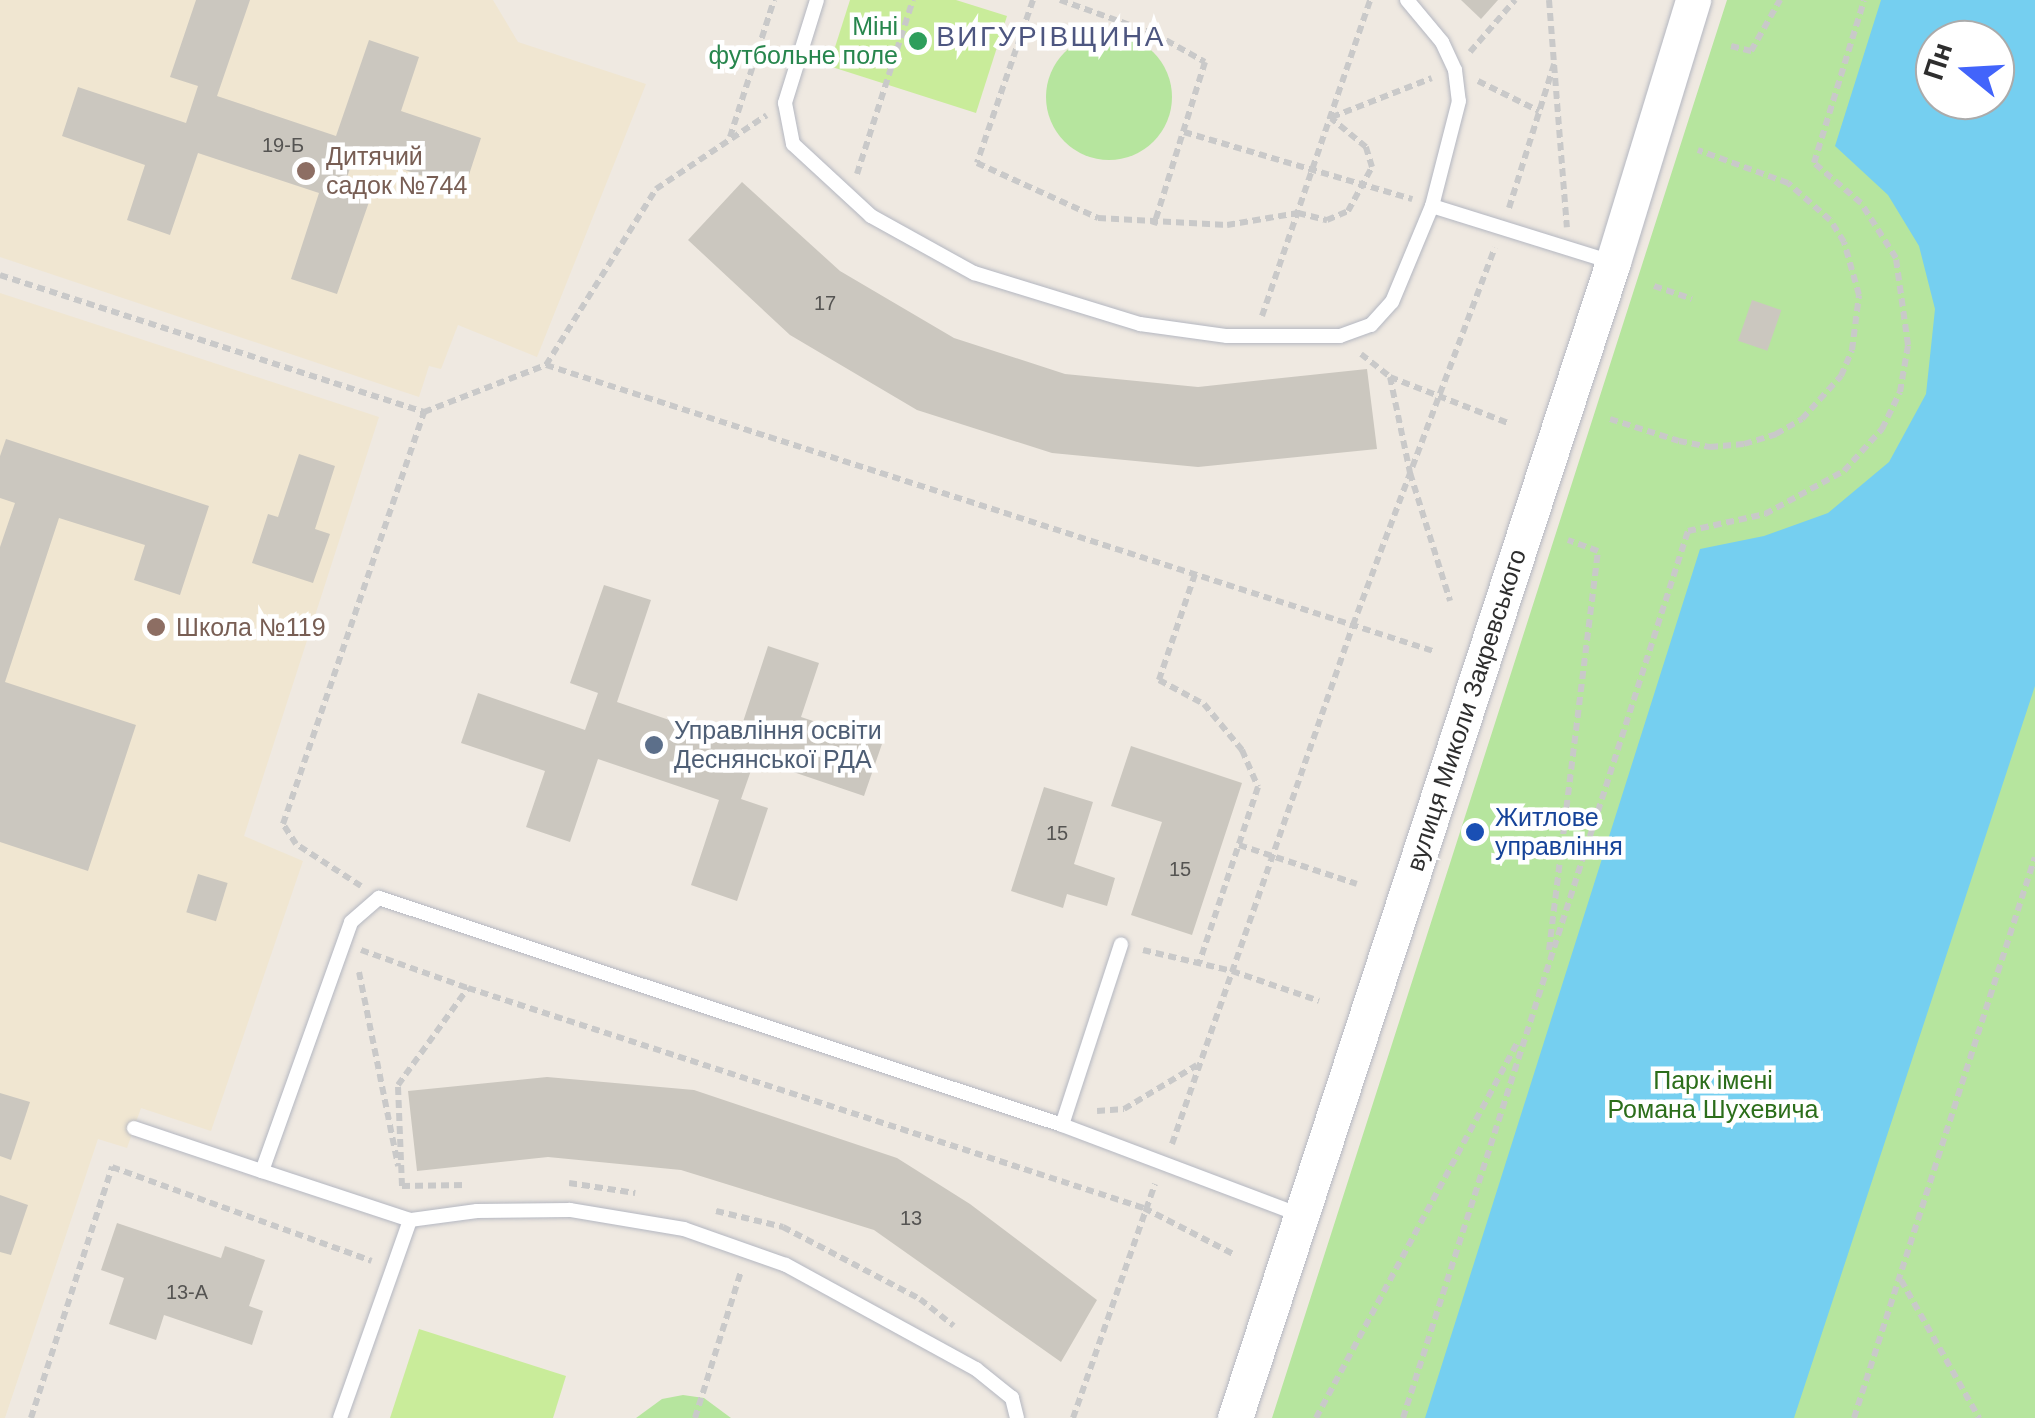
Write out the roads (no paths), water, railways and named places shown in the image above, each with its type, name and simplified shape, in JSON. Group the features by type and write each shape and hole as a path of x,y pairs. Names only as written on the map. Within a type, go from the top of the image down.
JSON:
{"street":[{"name":"вулиця Миколи Закревського","path":"1235,1418 1614,262 1693,0"}],"lane":[{"path":"816,0 784,103 794,144 870,216 974,273 1140,324 1255,336 1340,336 1371,325 1392,302 1432,206 1458,101 1455,70 1442,42 1408,0"},
{"path":"1432,206 1614,262"},
{"path":"262,1172 351,922 379,898 1064,1119 1165,1164 1300,1215"},
{"path":"1064,1119 1121,944"},
{"path":"134,1128 410,1220 477,1211 570,1210 684,1229 786,1265 976,1369 1012,1398 1017,1418"},
{"path":"340,1418 410,1220"}],"water":[{"path":"1881,0 2035,0 2035,686 1794,1418 1425,1418 1700,549 1764,536 1828,513 1889,462 1926,394 1935,309 1919,246 1888,195 1835,146"}],"place":[{"name":"Міні футбольне поле","path":"918,41"},
{"name":"Дитячий садок №744","path":"306,171"},
{"name":"Школа №119","path":"156,627"},
{"name":"Управління освіти Деснянської РДА","path":"654,745"},
{"name":"Житлове управління","path":"1475,832"}],"district":[{"name":"ВИГУРІВЩИНА","path":"1051,37"}],"park label":[{"name":"Парк імені Романа Шухевича","path":"1713,1096"}]}
